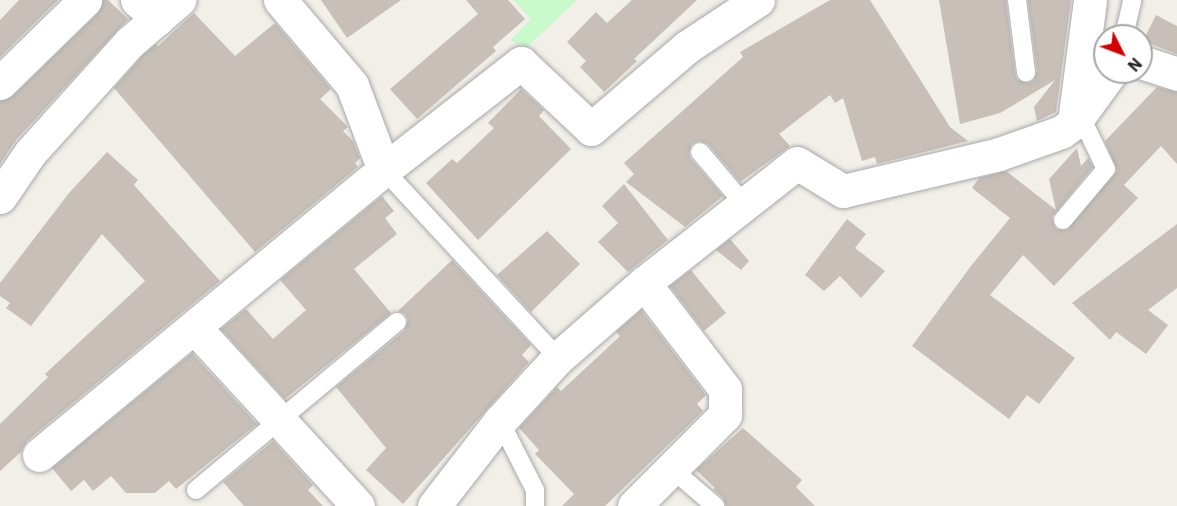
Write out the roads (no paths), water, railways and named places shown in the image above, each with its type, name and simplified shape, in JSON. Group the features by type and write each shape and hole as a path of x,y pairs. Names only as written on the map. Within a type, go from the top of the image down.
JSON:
{"street":[{"path":"0,83 86,0"},
{"path":"280,0 352,86 384,170"},
{"path":"39,455 384,170 521,63 591,129 687,47 758,0"},
{"path":"1077,119 1090,0"},
{"path":"0,197 30,153 130,42 158,6"},
{"path":"1153,66 1177,74"},
{"path":"434,506 500,421 558,358 645,283 797,163 843,191 999,154 1061,132 1077,119 1102,84"},
{"path":"634,506 725,416 724,389 645,283"},
{"path":"195,328 358,506"}],"lane":[{"path":"1017,0 1026,72"},
{"path":"1127,24 1132,0"},
{"path":"1063,220 1106,170 1077,119"},
{"path":"700,152 744,204"},
{"path":"384,170 558,358"},
{"path":"196,490 397,322"},
{"path":"500,421 535,489 535,506"},
{"path":"672,469 715,506"}]}
